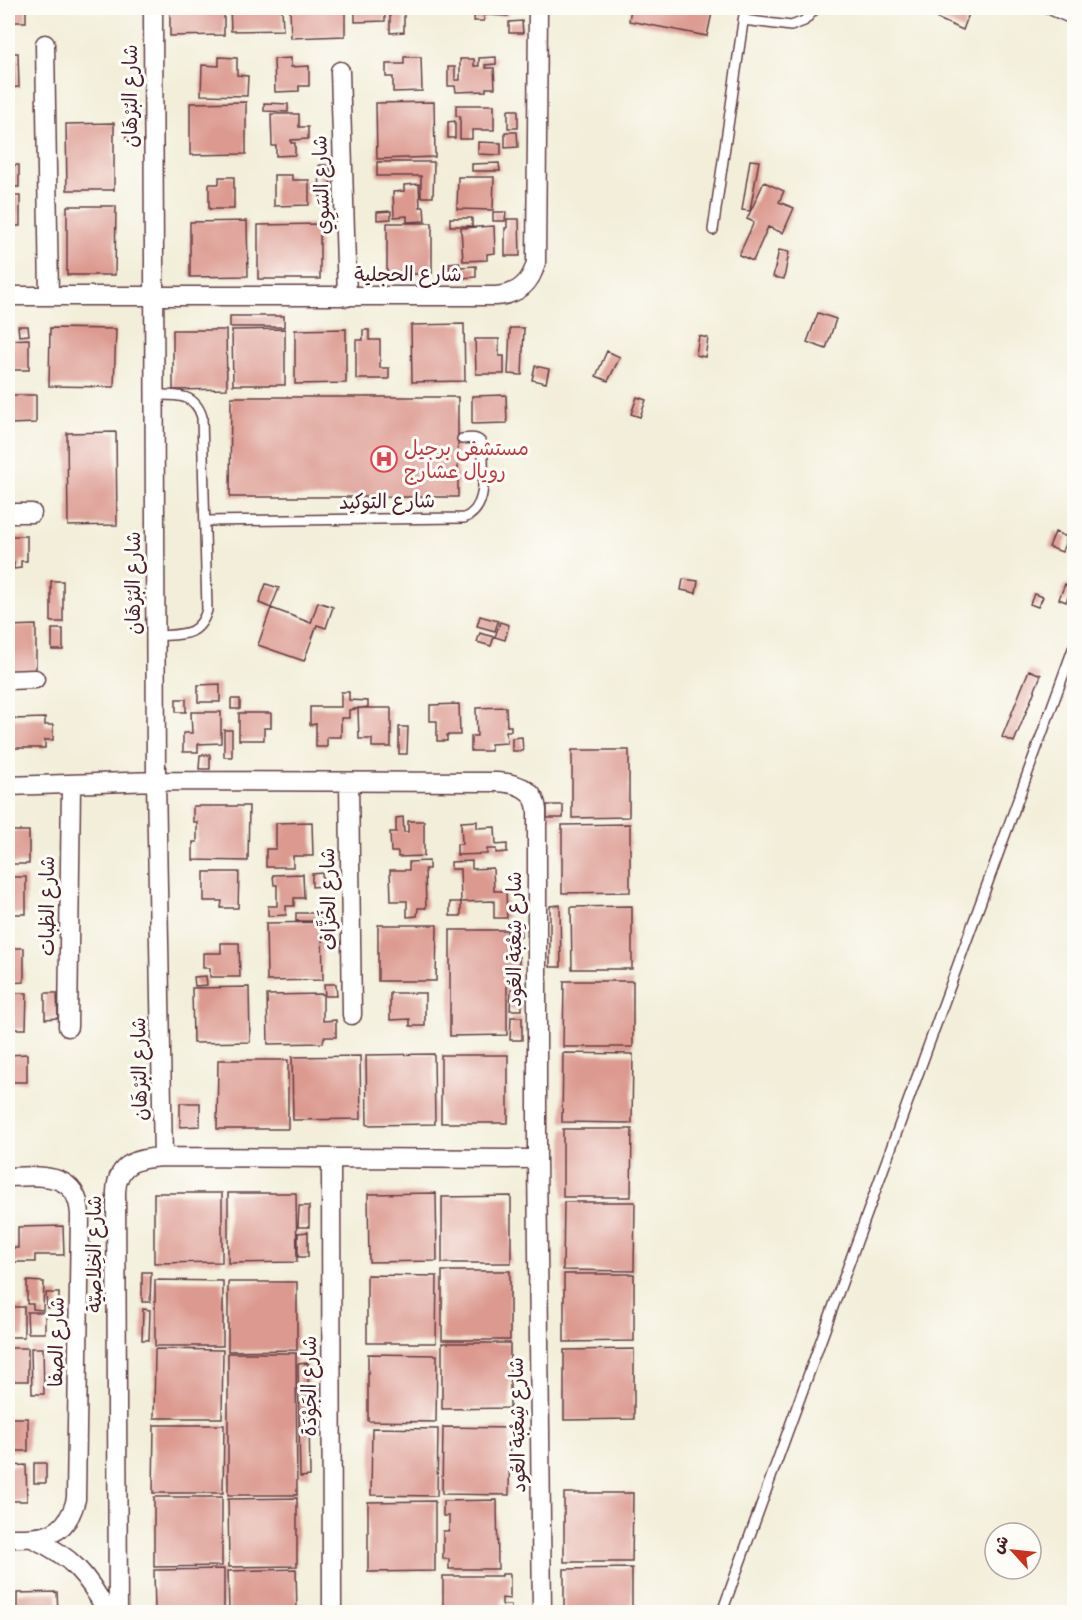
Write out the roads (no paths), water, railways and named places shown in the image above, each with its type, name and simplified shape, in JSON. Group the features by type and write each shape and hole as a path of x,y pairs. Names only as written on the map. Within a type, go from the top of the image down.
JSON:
{"street":[{"name":"شارع البُرْهَان","path":"153,8 152,296 155,395 156,781 163,1157"},
{"name":"شارع الحجلية","path":"8,296 504,296 519,290 531,278 536,262 538,8"},
{"path":"45,44 49,296"},
{"name":"شارع السَوِي","path":"340,71 346,297"},
{"path":"8,513 32,513"},
{"path":"8,680 35,679"},
{"name":"شارع شِعْبَة العُود","path":"8,786 156,781 504,783 526,788 534,798 537,810 537,1159 542,1612"},
{"name":"شارع الخَزَّاف","path":"350,782 352,1015"},
{"name":"شارع الظبات","path":"68,1027 70,785"},
{"name":"شارع الخِلاصيّة","path":"118,1612 116,1185 121,1172 131,1163 145,1158 163,1157 537,1159"},
{"name":"شارع الجَوْدَة","path":"332,1159 332,1612"},
{"name":"شارع الصفا","path":"8,1177 58,1179 72,1190 79,1206 76,1499 68,1522 52,1534 32,1538"},
{"path":"8,1538 32,1538 64,1556 81,1569 106,1612"}],"lane":[{"path":"713,230 745,8"},
{"path":"743,20 791,26 804,21 816,8"},
{"path":"1046,8 1074,20"},
{"path":"155,395 185,396 197,404 200,410 203,424 207,610 199,627 192,632 156,636"},
{"name":"شارع التوكيد","path":"205,521 464,518 475,512 481,500 483,448 477,438 462,439"},
{"path":"722,1612 1074,646"}],"place":[{"name":"مستشفى برجيل رويال عشارج","path":"384,459"}]}
